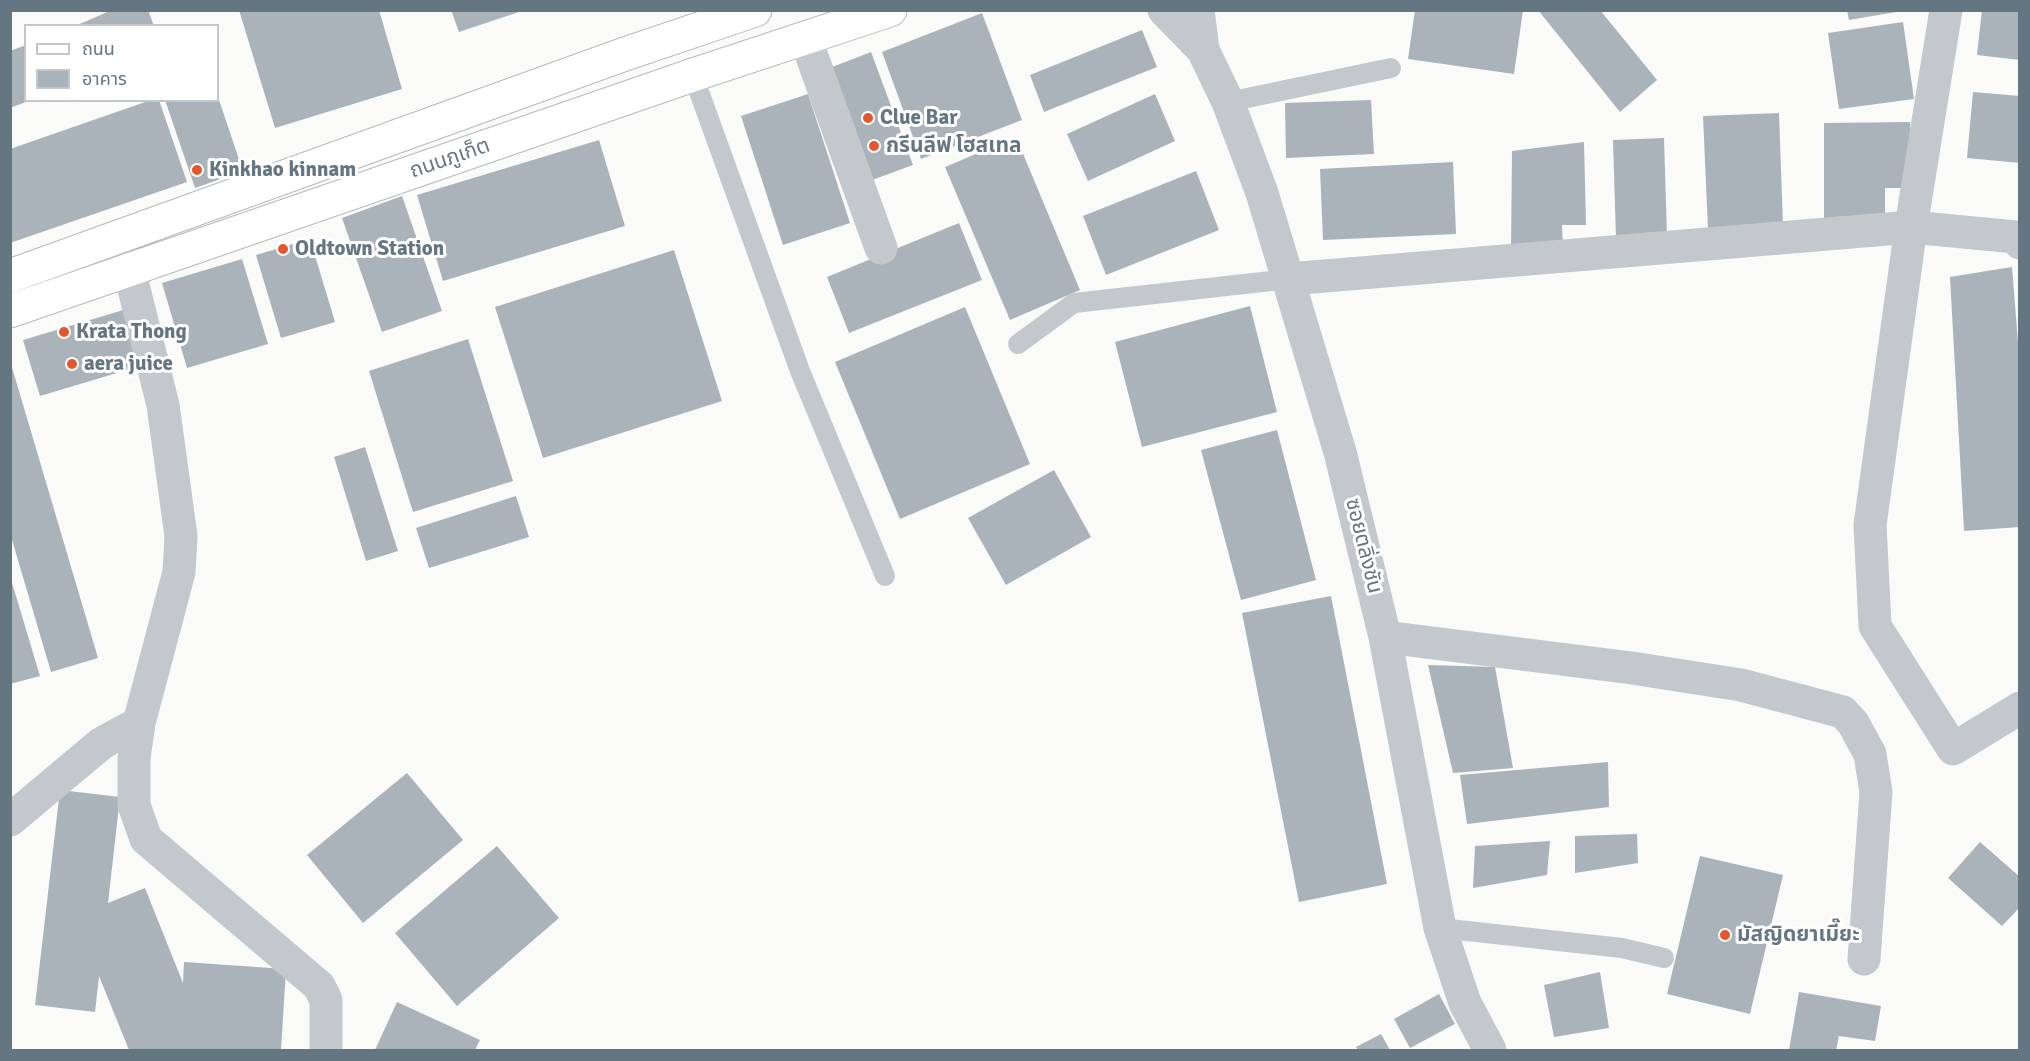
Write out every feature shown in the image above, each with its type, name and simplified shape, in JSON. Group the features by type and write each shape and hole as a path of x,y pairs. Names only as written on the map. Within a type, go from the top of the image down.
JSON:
{"main road":[{"name":"ถนนภูเก็ต","path":"10,276 625,54 755,10"},
{"name":"ถนนภูเก็ต","path":"10,311 639,93 806,40 891,10"},
{"path":"625,54 639,93"},
{"path":"427,127 438,163"},
{"path":"120,238 129,269"}],"street":[{"name":"ซอยตลิ่งชัน","path":"1164,10 1203,50"},
{"name":"ซอยตลิ่งชัน","path":"1198,10 1203,50 1228,102 1262,193 1340,452 1385,637 1440,928 1465,1003 1490,1050"},
{"path":"1946,10 1911,227 1870,525 1875,626 1953,748 2019,708"},
{"path":"806,40 881,248"},
{"path":"1289,279 1911,227 2016,237 2019,243"},
{"path":"129,269 134,280 163,405 181,537 179,572 139,723 134,758 134,805 146,839 319,986 327,1000 326,1050"},
{"path":"1385,637 1632,668 1741,685 1843,712 1853,723 1870,754 1876,792 1864,959"},
{"path":"10,820 102,743 139,723"}],"lane":[{"path":"1228,102 1391,68"},
{"path":"693,75 800,371 885,576"},
{"path":"1018,344 1074,303 1289,279"},
{"path":"1440,928 1622,948 1664,958"}],"building":[{"path":"112,10 148,10 153,24 80,24"},
{"path":"239,10 379,10 402,89 275,128"},
{"path":"451,10 522,10 522,11 459,32"},
{"path":"1415,10 1523,10 1514,74 1408,59"},
{"path":"1538,10 1600,10 1657,80 1620,112"},
{"path":"1847,10 1896,10 1896,12 1849,20"},
{"path":"1982,10 2020,10 2020,60 1977,55"},
{"path":"982,13 1022,120 921,159 882,52"},
{"path":"1903,22 1914,99 1839,109 1828,33"},
{"path":"1142,30 1157,67 1044,112 1030,75"},
{"path":"24,46 24,102 26,102 10,108 10,51"},
{"name":"Clue Bar","path":"871,52 913,165 864,183 822,71"},
{"path":"1973,92 2020,96 2020,163 1967,158"},
{"path":"808,94 850,223 783,245 741,116"},
{"path":"1155,94 1175,141 1088,181 1067,134"},
{"path":"219,100 243,171 195,188 166,102 219,102"},
{"path":"1371,100 1374,154 1286,158 1285,103"},
{"path":"145,102 160,102 187,182 10,243 10,149"},
{"path":"1779,113 1783,226 1708,229 1703,116"},
{"path":"1910,122 1910,188 1885,188 1885,222 1824,222 1824,123"},
{"path":"1016,137 1080,290 1010,320 945,167"},
{"path":"1664,138 1667,237 1616,239 1613,140"},
{"path":"599,140 625,226 443,281 417,195"},
{"path":"1584,142 1586,225 1562,225 1563,249 1511,249 1512,151"},
{"path":"1453,162 1456,234 1323,240 1320,169"},
{"path":"1196,171 1219,230 1106,275 1083,216"},
{"path":"402,196 442,311 382,332 342,218"},
{"path":"959,223 982,280 849,333 827,277"},
{"path":"310,239 335,322 281,338 256,255"},
{"path":"674,250 722,401 543,458 495,307"},
{"path":"242,259 268,344 187,368 162,283"},
{"path":"2012,267 2020,367 2020,527 1964,531 1950,277"},
{"path":"1250,306 1277,412 1142,447 1115,342"},
{"path":"965,307 1030,464 900,519 835,362"},
{"path":"130,308 147,364 40,396 23,340"},
{"path":"468,339 513,481 413,512 369,371"},
{"path":"11,364 98,658 51,672 10,533"},
{"path":"1277,430 1316,580 1241,600 1201,450"},
{"path":"365,447 398,551 366,561 334,457"},
{"path":"1054,470 1091,537 1006,585 968,518"},
{"path":"516,496 529,537 429,568 416,528"},
{"path":"10,576 40,676 10,684"},
{"path":"1331,596 1387,884 1299,902 1242,613"},
{"path":"1428,665 1495,667 1513,768 1453,773"},
{"path":"1608,762 1609,807 1467,824 1460,775"},
{"path":"407,773 463,840 363,923 307,855"},
{"path":"60,790 120,797 108,903 145,888 183,983 184,962 286,969 281,1050 129,1050 99,976 95,1012 35,1005"},
{"path":"1637,834 1638,863 1575,873 1575,836"},
{"path":"1550,841 1547,875 1473,888 1475,846"},
{"path":"1980,842 2020,877 2020,907 2002,926 1948,878"},
{"path":"497,846 559,918 457,1006 395,933"},
{"name":"มัสญิดยาเมี๊ยะ","path":"1700,856 1783,875 1750,1014 1667,994"},
{"path":"1600,972 1609,1028 1554,1037 1544,985"},
{"path":"1799,992 1881,1006 1875,1041 1839,1036 1836,1050 1789,1050"},
{"path":"1439,994 1455,1024 1410,1048 1394,1019"},
{"path":"397,1002 480,1040 475,1050 375,1050"},
{"path":"1381,1034 1390,1050 1358,1050 1356,1047"}],"place":[{"name":"Clue Bar","path":"868,118"},
{"name":"กรีนลีฟ โฮสเทล","path":"874,146"},
{"name":"Kinkhao kinnam","path":"197,170"},
{"name":"Oldtown Station","path":"283,249"},
{"name":"Krata Thong","path":"64,332"},
{"name":"aera juice","path":"72,364"},
{"name":"มัสญิดยาเมี๊ยะ","path":"1725,935"}]}
